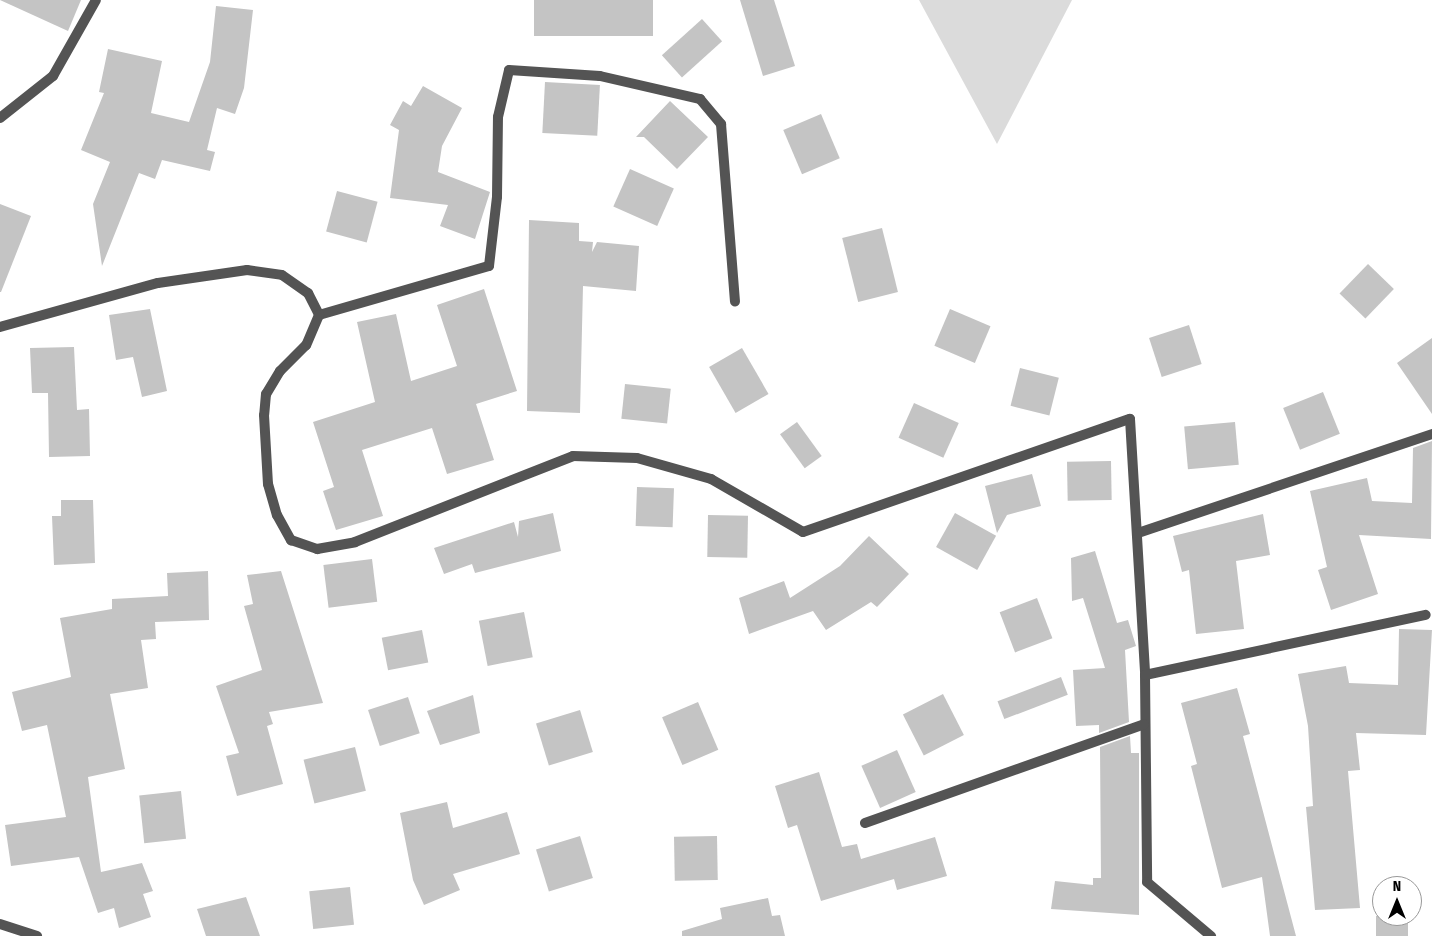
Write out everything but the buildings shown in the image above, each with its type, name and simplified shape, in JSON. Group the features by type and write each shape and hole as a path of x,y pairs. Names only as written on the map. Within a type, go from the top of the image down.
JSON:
{"street":[{"path":"0,118 53,76 96,0"},
{"path":"735,301 721,124 700,99 600,76 509,70 498,118 496,197 489,266 319,316 306,345 280,371 266,394 264,415 268,484 277,515 291,540 317,548 355,542 573,456 637,458 711,479 803,532 1130,419 1145,675 1147,882 1211,936"},
{"path":"0,327 158,282 247,270 282,275 308,293 319,316"},
{"path":"1138,533 1432,434"},
{"path":"1145,675 1426,615"},
{"path":"865,823 1144,724"},
{"path":"0,924 37,936"}],"shaded area":[{"path":"919,0 1072,0 997,144"}]}
